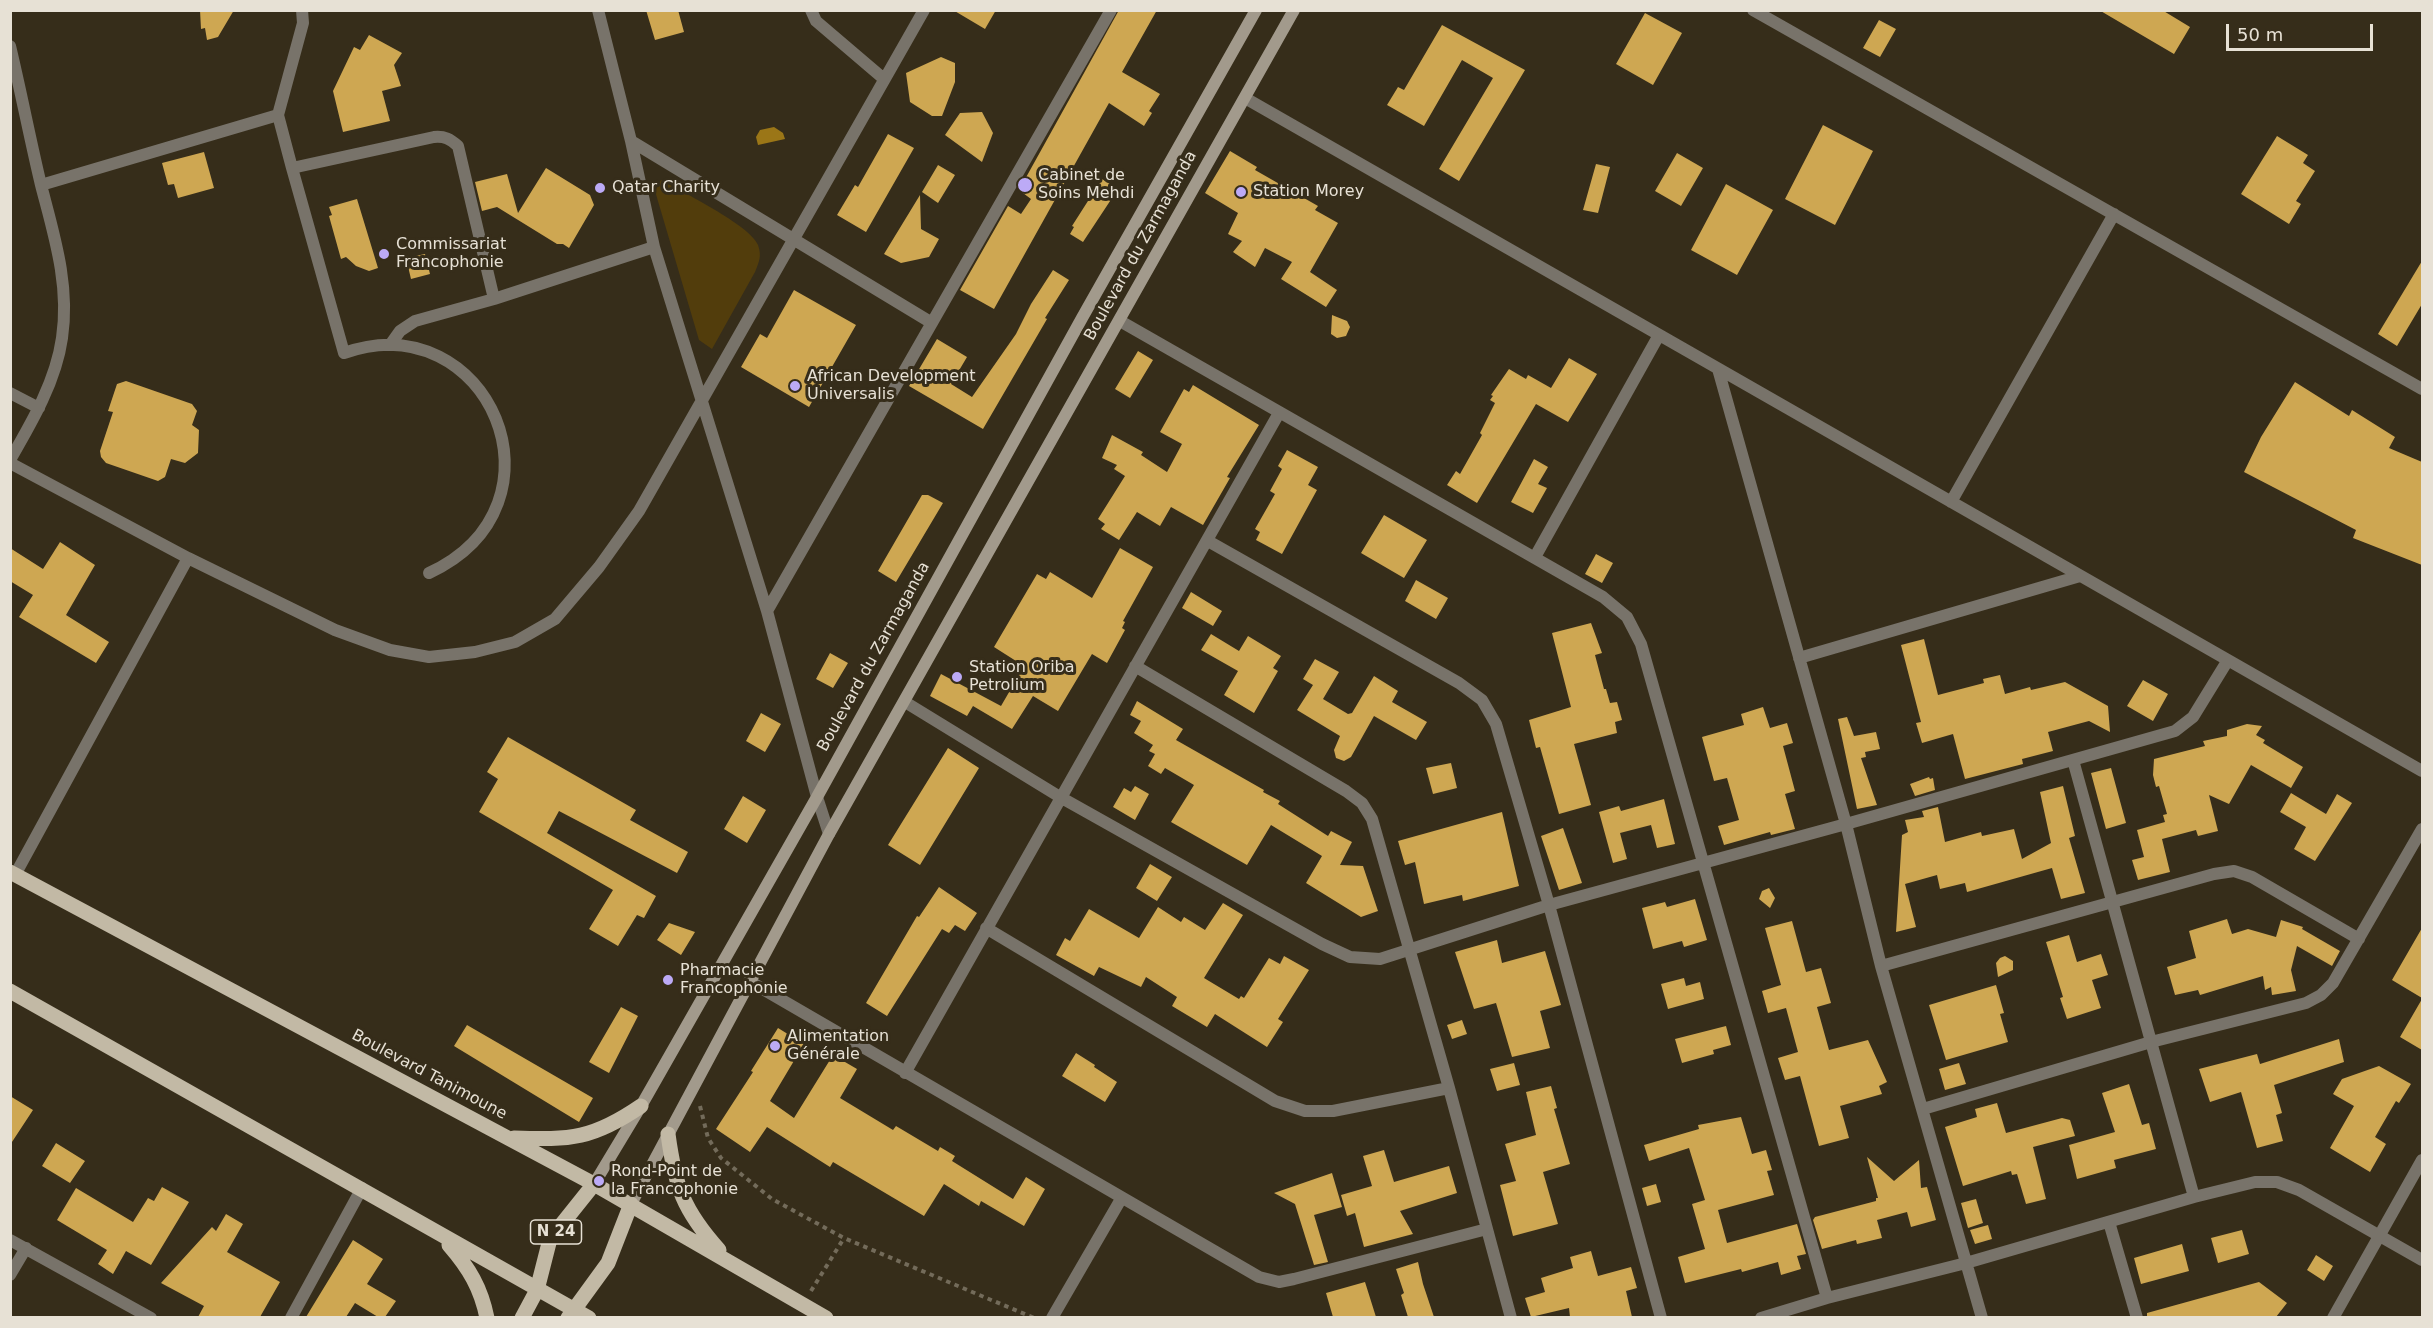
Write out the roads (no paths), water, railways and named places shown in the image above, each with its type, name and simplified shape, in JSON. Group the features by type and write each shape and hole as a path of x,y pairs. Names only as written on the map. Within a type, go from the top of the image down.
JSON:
{"main road":[{"name":"Boulevard du Zarmaganda","path":"522,1317 537,1290 550,1239 594,1184 641,1106 817,797 1082,318 1256,10"},
{"name":"Boulevard du Zarmaganda","path":"570,1313 608,1263 631,1204 829,834 1294,10"},
{"name":"Boulevard Tanimoune","path":"13,874 510,1138 631,1204 826,1317"},
{"path":"10,992 363,1188 537,1290 570,1313 589,1317"},
{"path":"510,1138 571,1138 597,1132 616,1123 641,1106"},
{"path":"668,1134 672,1162 683,1202 698,1226 731,1263"},
{"path":"442,1236 471,1270 479,1287 487,1317"}],"street":[{"path":"302,10 303,23 278,115 345,353 372,346 390,345 425,351 456,367 470,378 491,407 503,440 506,458 502,493 487,526 461,555 429,573"},
{"path":"598,10 631,141 654,248 767,611 829,834"},
{"path":"811,10 816,21 884,79"},
{"path":"10,46 41,185 54,230 63,284 64,314 56,362 39,408 10,461 188,558 335,630 390,650 429,657 474,652 515,642 555,619 599,567 639,511 924,10"},
{"path":"767,611 1111,10"},
{"path":"1753,10 2422,389"},
{"path":"1245,98 2422,771"},
{"path":"41,185 278,115"},
{"path":"292,168 434,137 442,136 450,139 458,146 494,299"},
{"path":"631,141 932,323"},
{"path":"1951,502 2114,214"},
{"path":"390,345 400,331 415,321 494,299 654,248"},
{"path":"1120,321 1535,557 1603,597 1627,617 1641,644 1827,1298"},
{"path":"1535,557 1659,335"},
{"path":"1718,369 1846,824 1881,966 1982,1317"},
{"path":"10,393 39,408"},
{"path":"905,1073 1279,413"},
{"path":"1208,540 1459,683 1482,700 1496,724 1549,905 1661,1317"},
{"path":"13,874 188,558"},
{"path":"1799,658 2080,576"},
{"path":"905,702 1060,797 1312,938 1350,957 1380,959 1549,905 2175,731 2193,717 2228,660"},
{"path":"1135,666 1346,791 1362,803 1372,819 1449,1088 1511,1317"},
{"path":"2073,760 2194,1197"},
{"path":"1923,1109 2151,1042 2306,1003 2321,995 2333,983 2422,829"},
{"path":"1881,966 2214,874 2234,871 2252,877 2359,939"},
{"path":"986,928 1275,1101 1305,1111 1334,1112 1449,1088"},
{"path":"749,981 1121,1199 1259,1277 1279,1282 1486,1229"},
{"path":"2332,1317 2422,1160"},
{"path":"1761,1317 1966,1263 2194,1197 2255,1182 2277,1182 2299,1190 2422,1260"},
{"path":"291,1317 363,1188"},
{"path":"1052,1317 1121,1199"},
{"path":"2109,1222 2137,1317"},
{"path":"10,1240 151,1317"},
{"path":"10,1275 26,1248"}],"place":[{"name":"Cabinet de Soins Mehdi","path":"1025,185"},
{"name":"Qatar Charity","path":"600,188"},
{"name":"Station Morey","path":"1241,192"},
{"name":"Commissariat Francophonie","path":"384,254"},
{"name":"African Development Universalis","path":"795,386"},
{"name":"Station Oriba Petrolium","path":"957,677"},
{"name":"Pharmacie Francophonie","path":"668,980"},
{"name":"Alimentation Générale","path":"775,1046"},
{"name":"Rond-Point de la Francophonie","path":"599,1181"}]}
